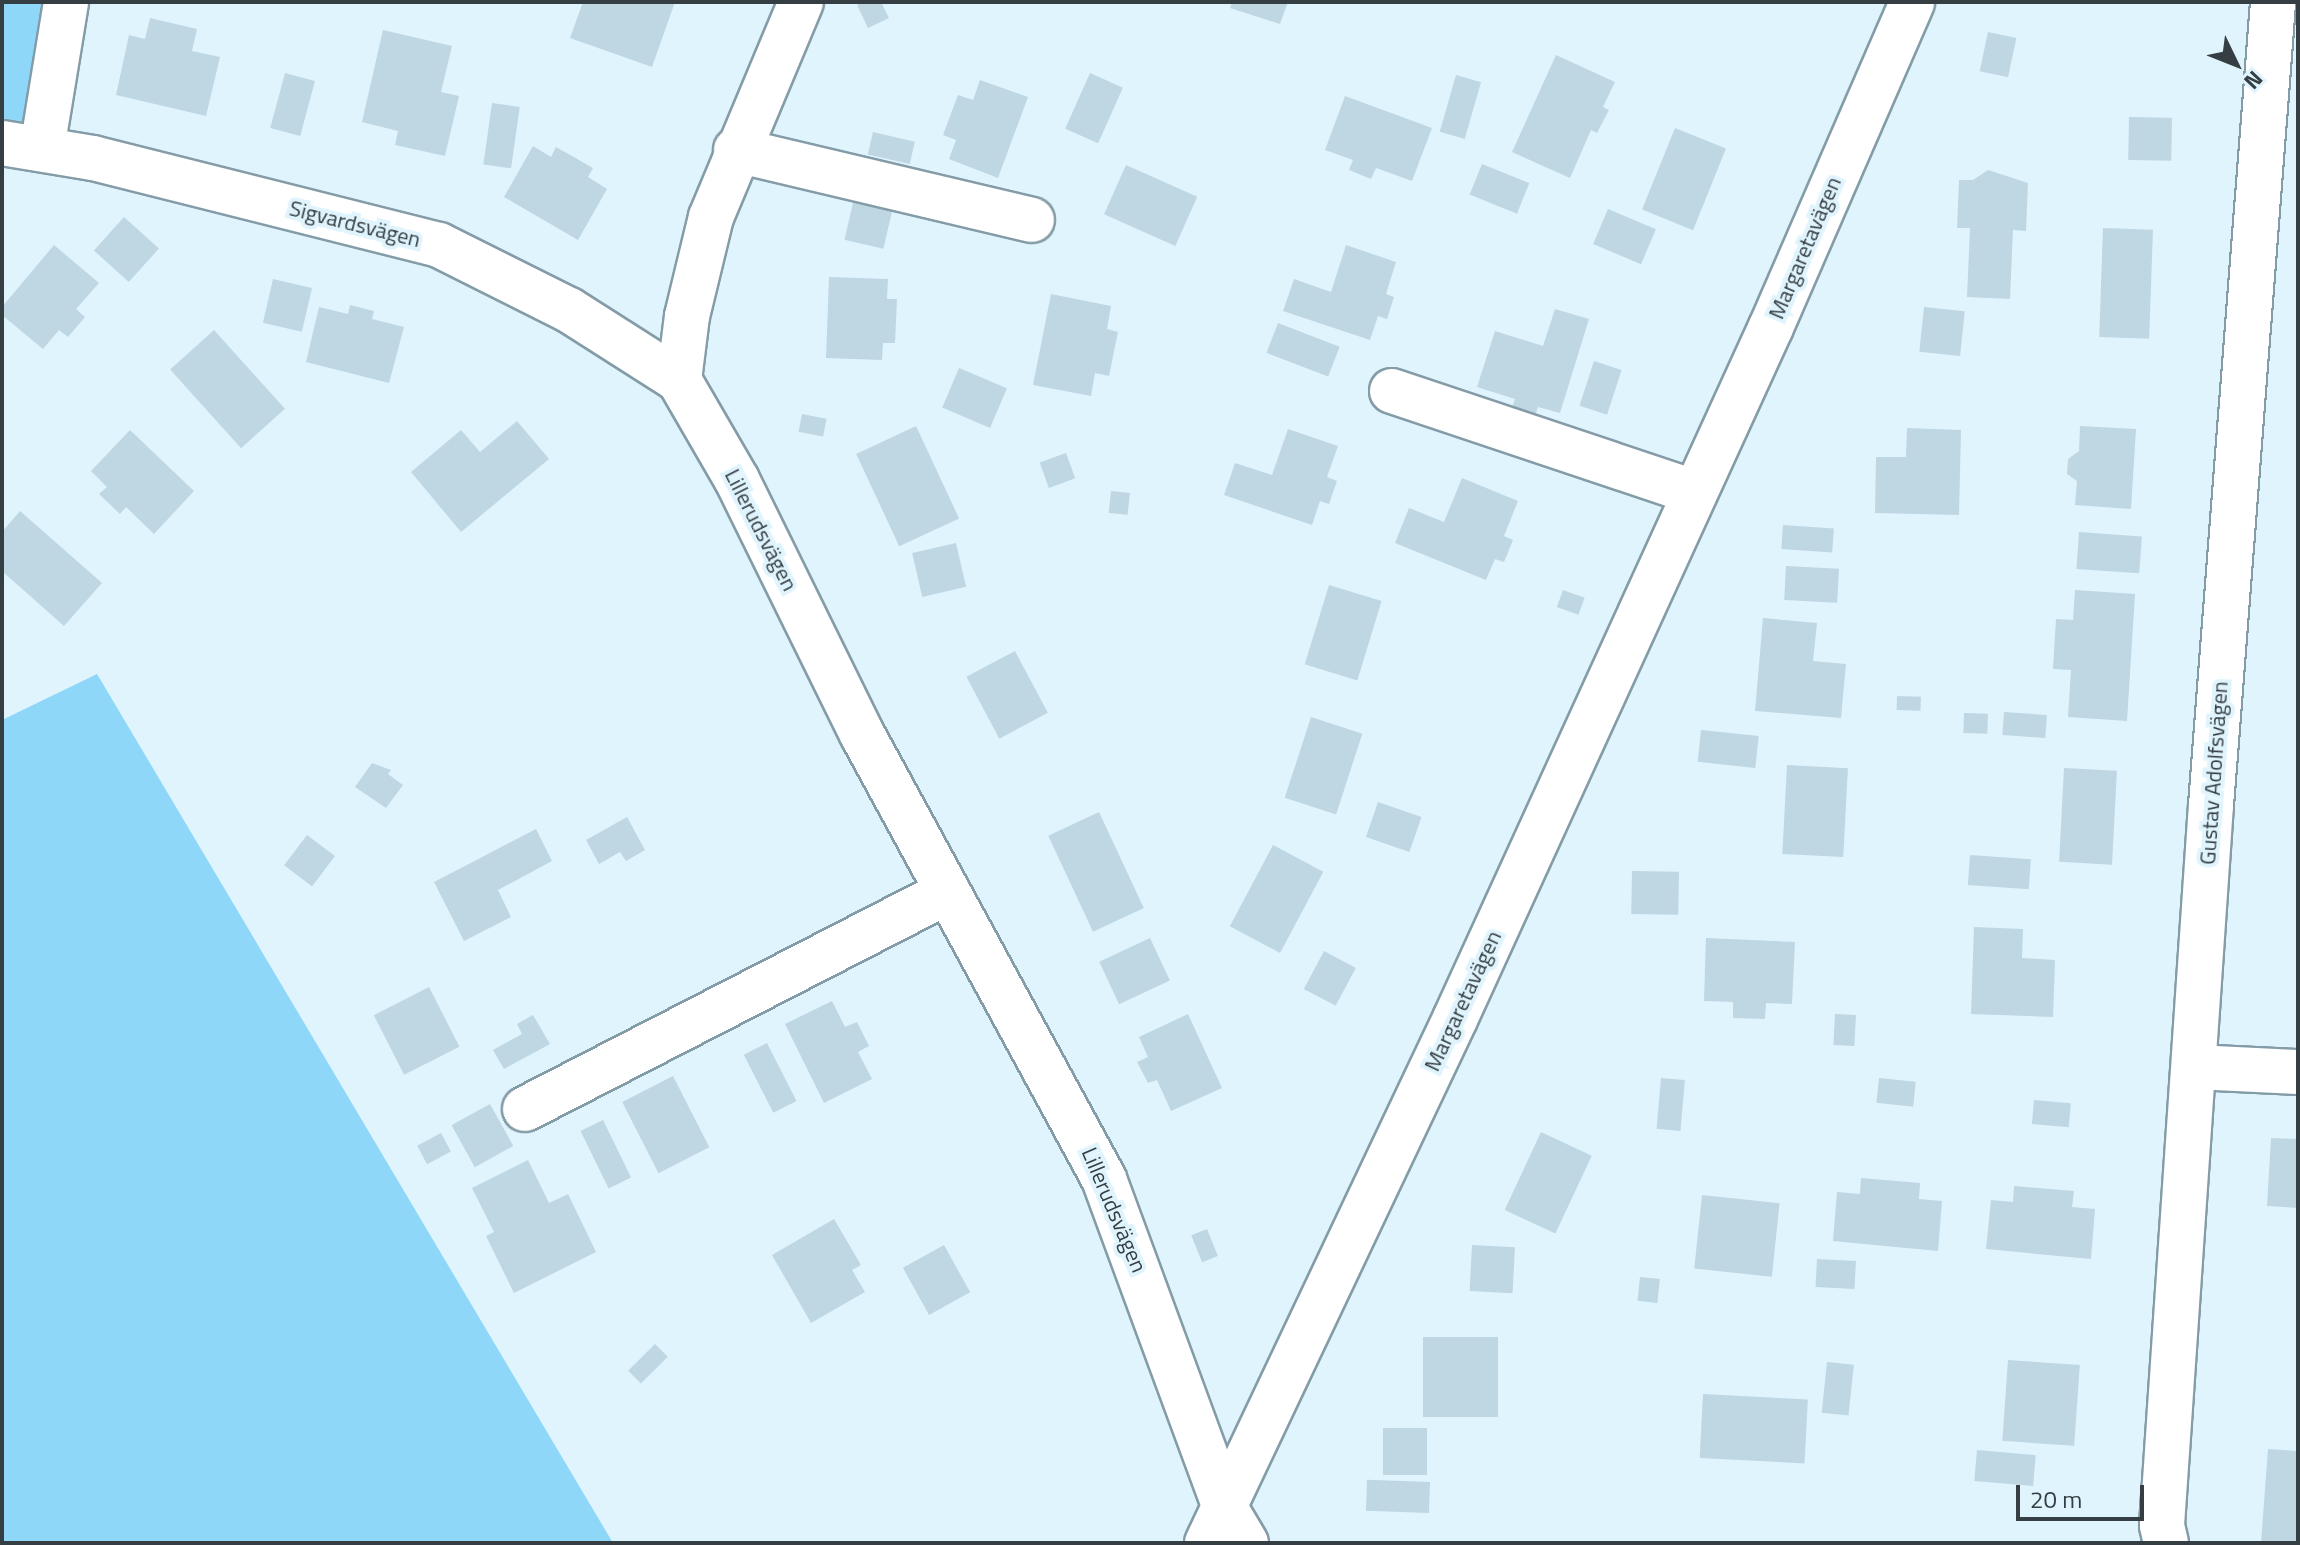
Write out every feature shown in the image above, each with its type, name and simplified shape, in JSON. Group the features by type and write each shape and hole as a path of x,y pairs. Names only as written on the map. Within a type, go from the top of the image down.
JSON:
{"street":[{"path":"22,146 66,2"},
{"path":"679,380 701,255 736,150 801,2"},
{"name":"Margaretavägen","path":"1226,1531 1693,492 1771,327 1912,2"},
{"name":"Gustav Adolfsvägen","path":"2166,1543 2162,1525 2273,2"},
{"name":"Sigvardsvägen","path":"22,146 439,245 557,303 679,380"},
{"path":"736,150 1032,220"},
{"name":"Lillerudsvägen","path":"679,380 737,480 862,734 1104,1179 1226,1531"},
{"path":"1392,391 1693,492"},
{"path":"525,1109 948,892"},
{"path":"2196,1067 2298,1072"}],"shaded area":[{"path":"2,2 51,2 21,146 2,143"},
{"path":"97,674 613,1543 2,1543 2,720"}],"building":[{"path":"583,2 675,2 652,67 570,38"},
{"path":"881,2 889,18 868,28 857,5"},
{"path":"1232,2 1288,2 1280,24 1230,8"},
{"path":"150,18 197,29 192,51 220,57 206,116 116,95 129,35 145,39"},
{"path":"383,30 452,46 441,92 459,96 445,156 395,145 398,131 362,122"},
{"path":"1988,32 2016,38 2008,77 1980,71"},
{"path":"1556,55 1615,82 1603,107 1609,110 1597,133 1591,130 1570,178 1512,152"},
{"path":"285,73 315,81 300,136 270,128"},
{"path":"1090,73 1123,88 1098,143 1065,129"},
{"path":"1456,75 1481,82 1465,139 1440,132"},
{"path":"980,80 1028,97 998,178 949,159 956,140 943,135 958,95 973,100"},
{"path":"1345,96 1432,128 1412,181 1376,168 1371,179 1349,170 1353,160 1325,150"},
{"path":"492,103 520,107 511,168 483,164"},
{"path":"2129,117 2172,118 2171,161 2128,160"},
{"path":"1675,128 1726,149 1693,230 1642,210"},
{"path":"873,132 915,142 910,164 868,154"},
{"path":"533,146 551,157 556,147 593,168 588,177 607,189 578,240 504,197"},
{"path":"1482,164 1529,183 1517,214 1470,195"},
{"path":"1126,165 1197,197 1175,246 1104,214"},
{"path":"1988,170 2028,183 2026,231 2013,230 2010,299 1967,297 1970,228 1957,228 1959,180 1973,180"},
{"path":"855,194 894,203 883,249 844,240"},
{"path":"1608,209 1656,229 1641,264 1593,244"},
{"path":"124,217 159,248 129,282 94,250"},
{"path":"2103,228 2153,230 2149,339 2099,337"},
{"path":"54,245 99,283 76,309 85,317 68,337 59,330 43,349 2,315 2,307"},
{"path":"1346,245 1396,262 1386,294 1394,297 1387,319 1378,316 1370,340 1283,311 1294,279 1331,292"},
{"path":"829,277 888,279 887,299 897,299 895,343 883,343 882,360 826,358"},
{"path":"273,279 312,288 302,332 263,323"},
{"path":"1051,294 1111,306 1107,329 1118,332 1109,376 1095,373 1091,396 1033,385"},
{"path":"350,305 374,311 372,319 404,327 389,383 306,362 319,307 348,314"},
{"path":"1924,307 1965,311 1960,356 1919,352"},
{"path":"1555,309 1589,319 1560,413 1538,407 1535,416 1512,408 1515,399 1477,387 1495,331 1543,346"},
{"path":"1278,323 1340,347 1328,377 1267,353"},
{"path":"214,330 285,409 241,448 170,369"},
{"path":"1594,361 1622,370 1607,415 1579,406"},
{"path":"959,368 1007,388 990,428 942,408"},
{"path":"802,414 827,419 823,436 799,432"},
{"path":"517,421 549,459 461,532 411,472 461,430 480,452"},
{"path":"916,426 959,518 899,546 856,454"},
{"path":"2080,426 2136,429 2131,509 2075,505 2077,481 2067,474 2068,459 2079,451"},
{"path":"1907,428 1961,430 1959,515 1875,513 1876,457 1906,457"},
{"path":"1288,429 1338,446 1327,477 1337,481 1329,504 1320,501 1312,525 1224,495 1235,463 1272,475"},
{"path":"130,430 194,491 154,534 126,507 120,514 99,494 107,487 91,471"},
{"path":"1066,453 1075,478 1049,488 1040,463"},
{"path":"1462,478 1518,501 1504,536 1513,540 1504,562 1495,559 1486,580 1395,543 1409,508 1444,522"},
{"path":"1111,491 1130,493 1128,515 1109,513"},
{"path":"20,511 102,583 64,626 2,571 2,532"},
{"path":"1783,525 1834,529 1832,552 1781,549"},
{"path":"2079,532 2142,536 2139,573 2076,569"},
{"path":"956,543 966,587 922,597 912,553"},
{"path":"1786,566 1839,569 1837,603 1784,600"},
{"path":"1329,585 1382,601 1357,680 1305,664"},
{"path":"1563,590 1585,598 1578,615 1557,607"},
{"path":"2075,590 2135,594 2127,721 2068,717 2071,670 2053,669 2056,619 2073,620"},
{"path":"1763,618 1817,623 1813,661 1846,664 1841,718 1755,711"},
{"path":"1015,651 1048,713 999,739 966,677"},
{"path":"1897,696 1921,697 1920,711 1897,710"},
{"path":"2004,712 2047,715 2045,738 2002,735"},
{"path":"1964,713 1988,714 1987,734 1963,733"},
{"path":"1311,717 1362,734 1336,815 1285,798"},
{"path":"1701,730 1759,736 1755,768 1698,762"},
{"path":"372,763 391,770 388,774 403,785 386,808 355,787"},
{"path":"1787,765 1848,768 1843,857 1782,854"},
{"path":"2064,768 2117,771 2112,865 2059,862"},
{"path":"1378,802 1421,817 1409,852 1366,837"},
{"path":"1099,812 1144,908 1093,932 1048,836"},
{"path":"627,817 645,850 626,861 620,852 599,864 586,840"},
{"path":"536,829 552,861 498,890 511,917 464,941 434,882"},
{"path":"307,835 335,856 312,886 284,865"},
{"path":"1273,845 1323,872 1280,953 1230,926"},
{"path":"1970,855 2031,859 2029,889 1968,885"},
{"path":"1632,871 1679,872 1678,915 1631,914"},
{"path":"1974,927 2023,929 2022,958 2055,960 2053,1017 1971,1014"},
{"path":"1150,938 1170,981 1119,1004 1099,962"},
{"path":"1706,938 1795,942 1792,1004 1766,1003 1765,1019 1733,1018 1733,1002 1704,1001"},
{"path":"1324,951 1356,968 1336,1006 1304,989"},
{"path":"429,987 459,1047 404,1075 374,1015"},
{"path":"832,1001 845,1027 857,1022 869,1046 858,1052 872,1079 824,1103 785,1024"},
{"path":"1188,1014 1222,1088 1171,1111 1157,1080 1148,1083 1137,1062 1148,1057 1139,1037"},
{"path":"1835,1014 1856,1015 1854,1046 1833,1045"},
{"path":"533,1015 550,1044 504,1069 493,1050 522,1034 517,1024"},
{"path":"767,1043 797,1101 773,1113 744,1055"},
{"path":"673,1076 709,1147 659,1173 622,1102"},
{"path":"1661,1078 1685,1080 1680,1131 1657,1129"},
{"path":"1879,1078 1916,1082 1913,1107 1876,1103"},
{"path":"2034,1100 2071,1103 2069,1127 2032,1124"},
{"path":"490,1104 513,1146 475,1167 452,1125"},
{"path":"603,1120 631,1178 609,1188 581,1131"},
{"path":"1541,1132 1592,1156 1555,1234 1505,1210"},
{"path":"441,1133 451,1152 427,1164 417,1146"},
{"path":"2271,1138 2298,1139 2298,1208 2267,1206"},
{"path":"528,1160 549,1203 568,1194 596,1252 514,1293 486,1236 494,1232 472,1188"},
{"path":"1861,1178 1920,1183 1919,1199 1942,1201 1938,1251 1833,1241 1837,1192 1860,1194"},
{"path":"2014,1186 2074,1191 2072,1207 2095,1209 2091,1259 1986,1249 1991,1200 2013,1202"},
{"path":"1702,1195 1780,1203 1772,1277 1694,1269"},
{"path":"834,1219 861,1265 852,1270 865,1292 811,1323 772,1255"},
{"path":"1207,1229 1218,1256 1202,1262 1191,1235"},
{"path":"944,1245 970,1292 929,1315 903,1268"},
{"path":"1472,1245 1515,1247 1513,1293 1470,1291"},
{"path":"1817,1259 1856,1261 1854,1289 1816,1287"},
{"path":"1640,1277 1660,1279 1657,1303 1637,1301"},
{"path":"1423,1337 1498,1337 1498,1417 1423,1417"},
{"path":"655,1344 668,1357 641,1384 628,1371"},
{"path":"2008,1360 2080,1365 2074,1446 2002,1441"},
{"path":"1827,1362 1854,1365 1849,1416 1822,1413"},
{"path":"1703,1394 1808,1399 1805,1463 1700,1458"},
{"path":"1383,1428 1427,1428 1427,1475 1383,1475"},
{"path":"2268,1449 2298,1451 2298,1543 2261,1543"},
{"path":"1977,1450 2036,1455 2033,1486 1974,1481"},
{"path":"1367,1480 1430,1482 1429,1513 1366,1511"}]}
